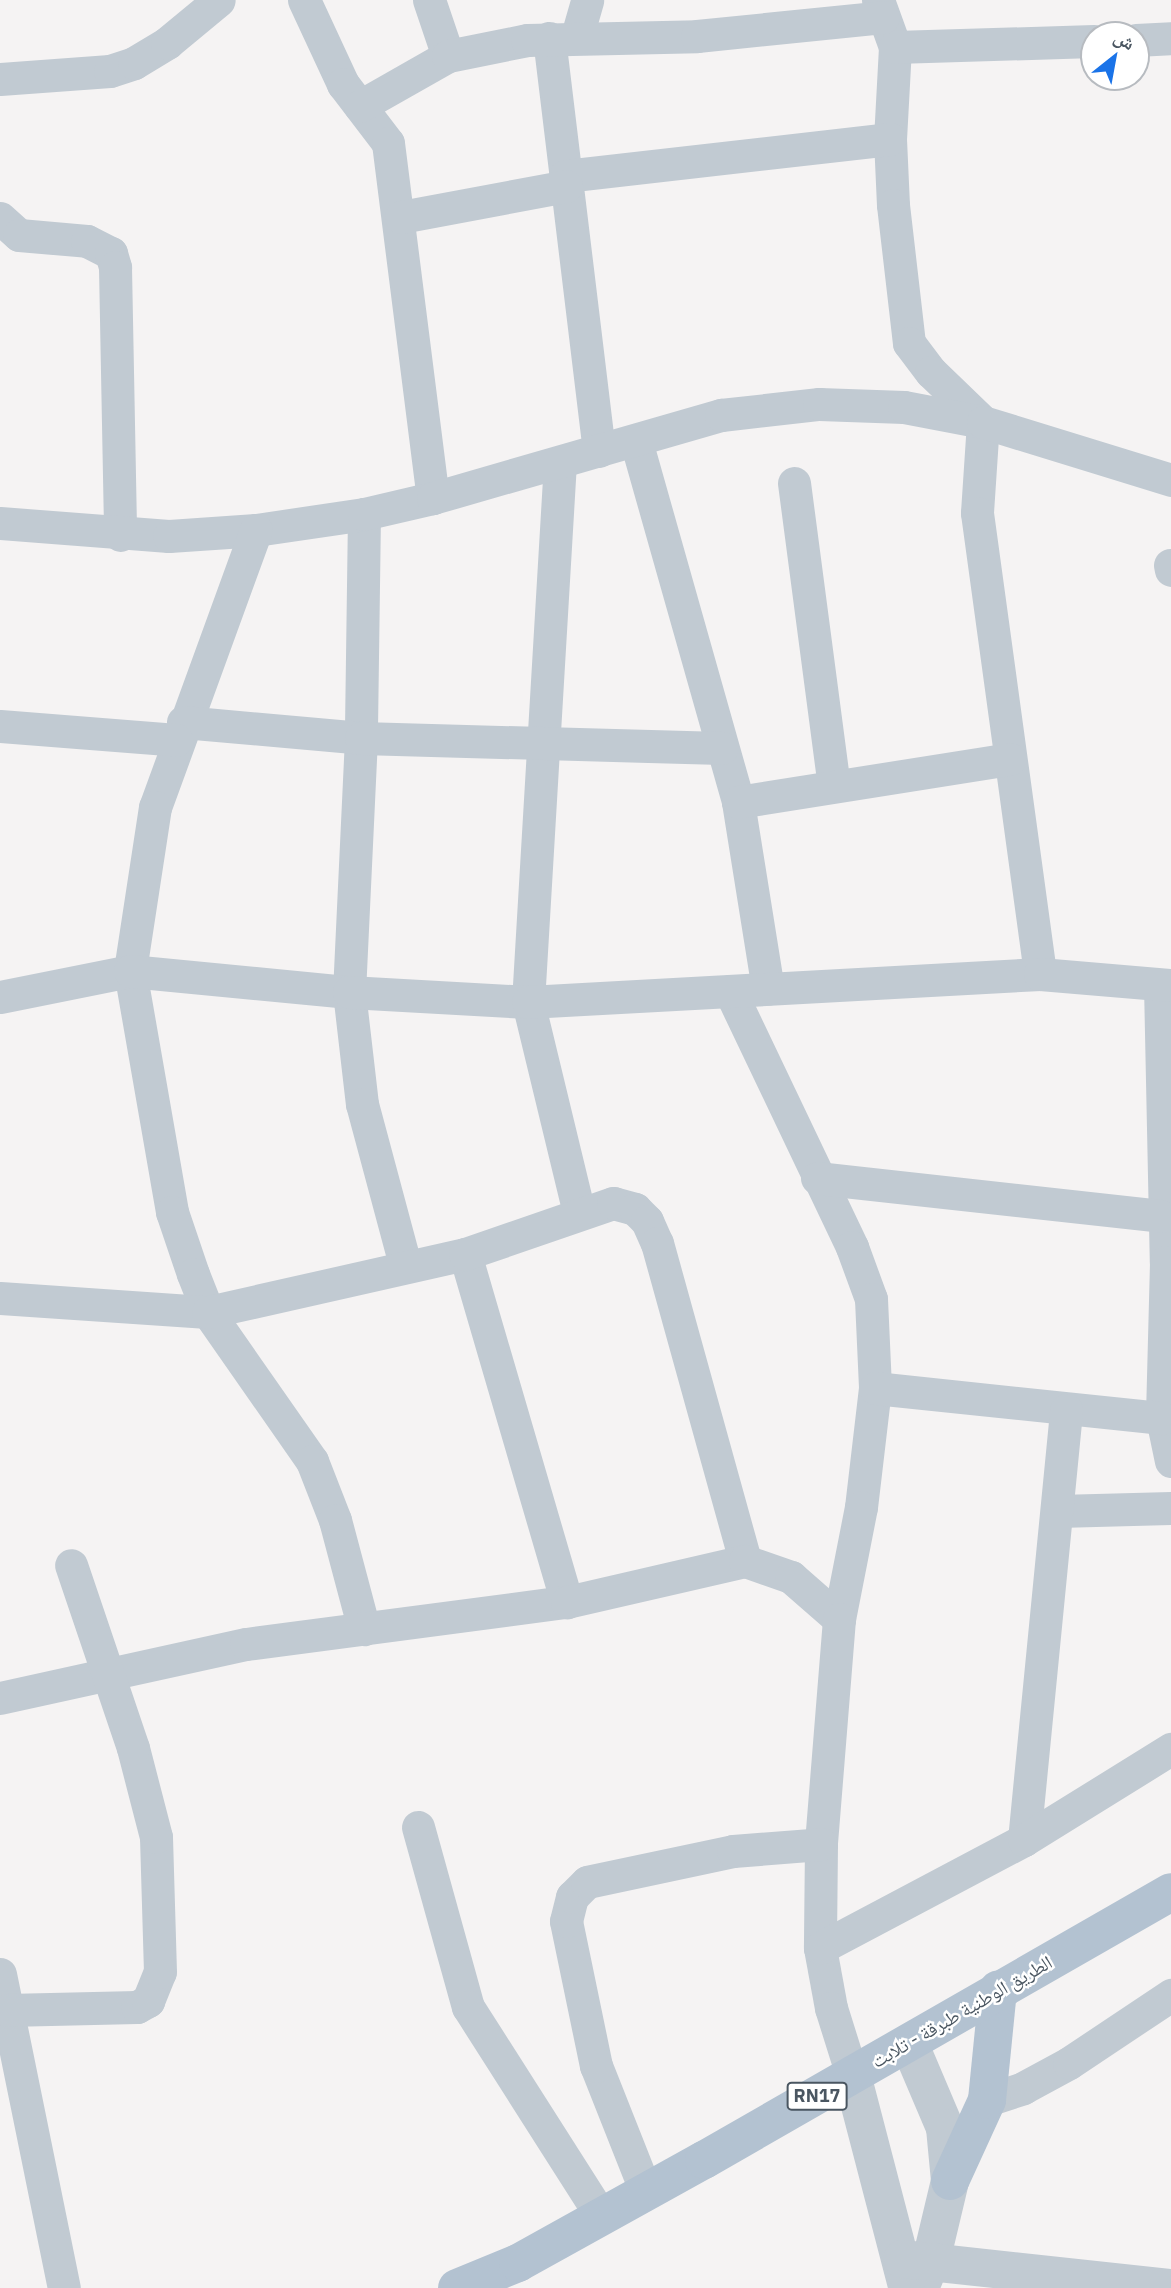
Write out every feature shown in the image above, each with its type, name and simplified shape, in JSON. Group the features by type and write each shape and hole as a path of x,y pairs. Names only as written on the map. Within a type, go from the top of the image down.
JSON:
{"main road":[{"name":"الطريق الوطنية طبرقة - تلابت","path":"457,2288 518,2263 1171,1892"},
{"path":"950,2181 987,2100 998,1990"}],"street":[{"path":"0,79 97,72 134,63 167,43 219,0"},
{"path":"304,0 338,74 388,143 401,217 433,498"},
{"path":"429,0 447,56"},
{"path":"587,0 563,37 566,181 599,451"},
{"path":"360,106 447,56 563,37 697,36 885,21 1080,40"},
{"path":"885,21 900,296 909,343 931,372 984,422"},
{"path":"1150,39 1171,38"},
{"path":"401,217 566,181 890,139"},
{"path":"3,225 36,238 87,241 111,253 115,267 120,534"},
{"path":"1,532 120,534 256,530 364,514 433,498 720,415 819,404 904,407 984,422 1171,480"},
{"path":"984,422 976,513 1040,974"},
{"path":"636,440 737,802 768,989"},
{"path":"559,462 528,1002 579,1213"},
{"path":"794,483 834,785"},
{"path":"364,514 361,738 349,992 362,1104 405,1265"},
{"path":"256,530 179,731 144,858 130,971 172,1212 208,1312 312,1461 335,1520 364,1629"},
{"path":"0,726 544,746 722,748"},
{"path":"737,802 1010,760"},
{"path":"0,997 130,971 349,992 528,1002 1040,974 1166,985 1161,1216 1168,1262 1162,1418 1171,1461"},
{"path":"730,991 852,1247 871,1299 875,1388 861,1507 839,1619 821,1844 820,1948 831,2008 915,2274"},
{"path":"817,1178 1161,1216"},
{"path":"0,1298 208,1312 405,1265 465,1254 613,1203 635,1209 647,1221 745,1561"},
{"path":"465,1254 567,1602"},
{"path":"875,1388 1162,1418"},
{"path":"1024,1840 1066,1410"},
{"path":"1058,1511 1171,1508"},
{"path":"0,1698 107,1677 246,1644 567,1602 745,1561 791,1577 839,1619"},
{"path":"64,2288 3,1990 137,2007 148,2001 156,1989 162,1920 156,1837 132,1748 71,1565"},
{"path":"820,1948 1024,1840 1171,1749"},
{"path":"418,1827 472,2014 601,2216"},
{"path":"646,2192 596,2066 566,1921 572,1897 587,1882 733,1851 821,1844"},
{"path":"987,2100 1023,2088 1069,2063 1171,1995"},
{"path":"909,2043 946,2128 950,2181 915,2274"},
{"path":"915,2274 1171,2288"}]}
